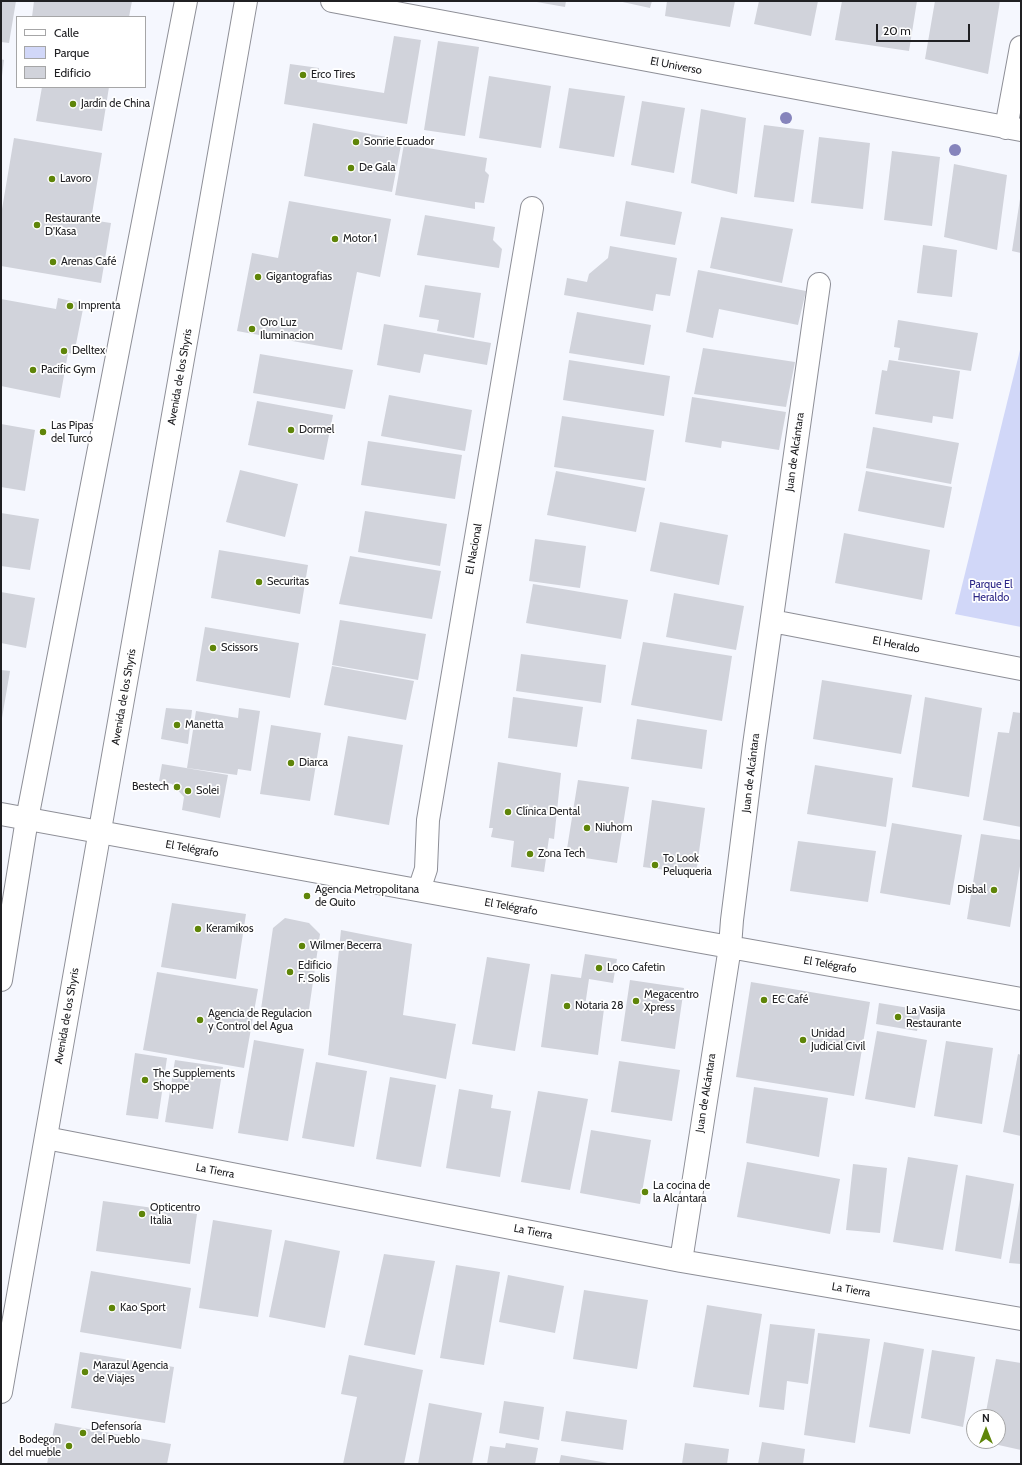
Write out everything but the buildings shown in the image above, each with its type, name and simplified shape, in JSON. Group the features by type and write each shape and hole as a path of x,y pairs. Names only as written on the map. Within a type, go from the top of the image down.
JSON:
{"street":[{"path":"1,980 27,819 186,1"},
{"name":"Avenida de los Shyris","path":"1,1392 246,1"},
{"name":"El Universo","path":"332,1 1014,129"},
{"path":"1014,129 1021,47"},
{"name":"El Nacional","path":"419,890 426,869 428,820 532,208"},
{"name":"Juan de Alcántara","path":"681,1261 730,947 772,621 819,284"},
{"name":"El Heraldo","path":"772,621 1021,669"},
{"name":"El Telégrafo","path":"1,814 730,947 1021,998"},
{"name":"La Tierra","path":"46,1138 681,1261 1021,1319"}],"green space":[{"name":"Parque El Heraldo","path":"1021,346 1021,627 955,614"}],"place":[{"name":"Erco Tires","path":"303,75"},
{"name":"Jardín de China","path":"73,104"},
{"name":"Sonrie Ecuador","path":"356,142"},
{"name":"De Gala","path":"351,168"},
{"name":"Lavoro","path":"52,179"},
{"name":"Restaurante D'Kasa","path":"37,225"},
{"name":"Motor 1","path":"335,239"},
{"name":"Arenas Café","path":"53,262"},
{"name":"Gigantografias","path":"258,277"},
{"name":"Imprenta","path":"70,306"},
{"name":"Oro Luz Iluminacion","path":"252,329"},
{"name":"Delltex","path":"64,351"},
{"name":"Pacific Gym","path":"33,370"},
{"name":"Dormel","path":"291,430"},
{"name":"Las Pipas del Turco","path":"43,432"},
{"name":"Securitas","path":"259,582"},
{"name":"Scissors","path":"213,648"},
{"name":"Manetta","path":"177,725"},
{"name":"Diarca","path":"291,763"},
{"name":"Bestech","path":"177,787"},
{"name":"Solei","path":"188,791"},
{"name":"Clínica Dental","path":"508,812"},
{"name":"Niuhom","path":"587,828"},
{"name":"Zona Tech","path":"530,854"},
{"name":"To Look Peluqueria","path":"655,865"},
{"name":"Disbal","path":"994,890"},
{"name":"Agencia Metropolitana de Quito","path":"307,896"},
{"name":"Keramikos","path":"198,929"},
{"name":"Wilmer Becerra","path":"302,946"},
{"name":"Loco Cafetin","path":"599,968"},
{"name":"Edificio F. Solis","path":"290,972"},
{"name":"EC Café","path":"764,1000"},
{"name":"Megacentro Xpress","path":"636,1001"},
{"name":"Notaria 28","path":"567,1006"},
{"name":"La Vasija Restaurante","path":"898,1017"},
{"name":"Agencia de Regulacion y Control del Agua","path":"200,1020"},
{"name":"Unidad Judicial Civil","path":"803,1040"},
{"name":"The Supplements Shoppe","path":"145,1080"},
{"name":"La cocina de la Alcantara","path":"645,1192"},
{"name":"Opticentro Italia","path":"142,1214"},
{"name":"Kao Sport","path":"112,1308"},
{"name":"Marazul Agencia de Viajes","path":"85,1372"},
{"name":"Defensoría del Pueblo","path":"83,1433"},
{"name":"Bodegon del mueble","path":"69,1446"}]}
